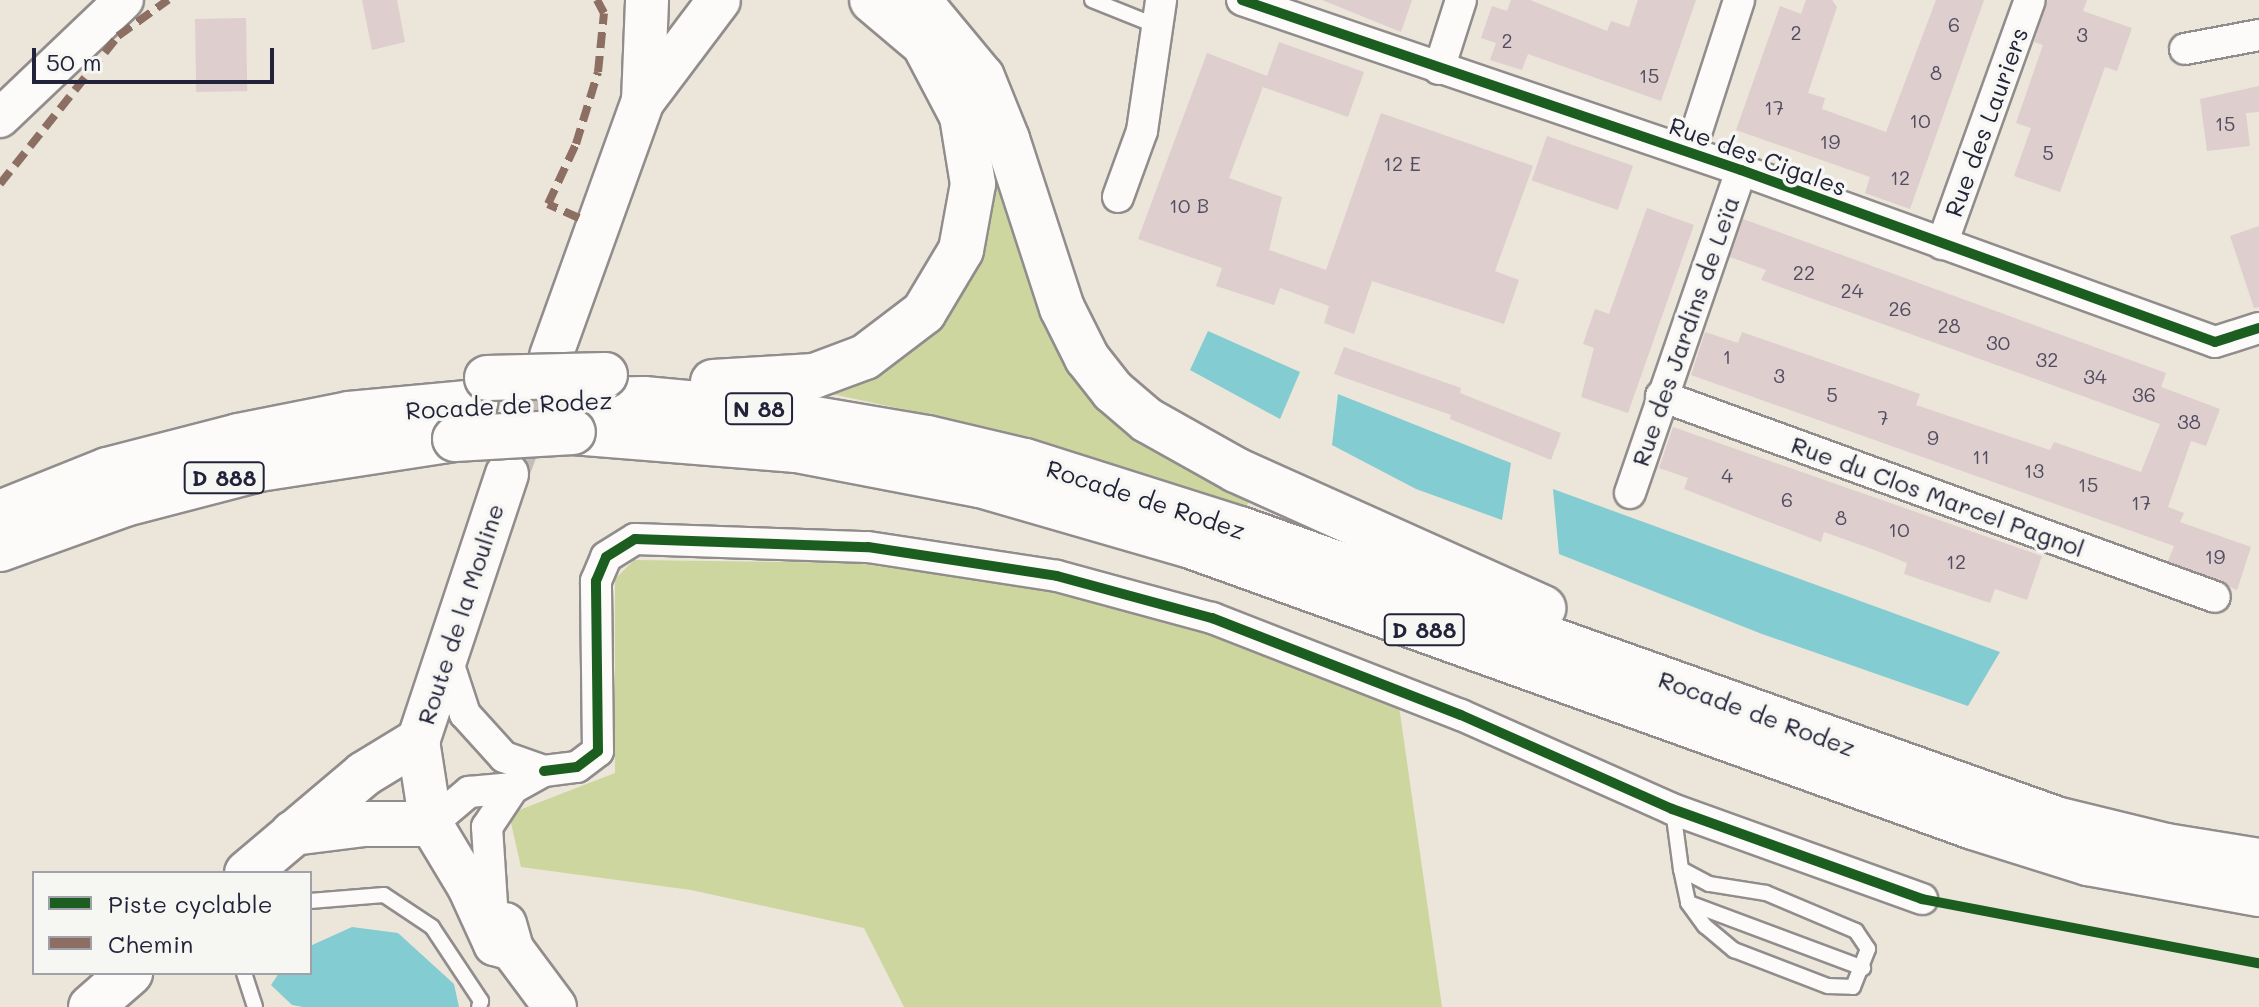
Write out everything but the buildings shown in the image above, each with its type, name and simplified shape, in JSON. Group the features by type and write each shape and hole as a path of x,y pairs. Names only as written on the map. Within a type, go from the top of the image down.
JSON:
{"highway":[{"path":"472,406 589,403 723,382 814,376 877,350 934,300 967,232 973,184 969,140 956,99 935,60 909,28 872,0"},
{"path":"918,0 965,51 988,91 1074,335 1113,391 1147,420 1273,488 1426,558 1954,783"},
{"name":"Rocade de Rodez","path":"0,513 107,470 238,436 349,414 644,399 762,410 927,438 1025,461 1240,529 2056,819 2166,846 2259,861"},
{"name":"Rocade de Rodez","path":"589,403 796,450 995,489 1188,545 1973,827 2088,863 2259,894"},
{"name":"Rocade de Rodez","path":"0,549 125,504 259,469 472,406"},
{"path":"0,569 183,504 259,469"},
{"path":"249,871 364,774 418,741"},
{"path":"293,833 364,824 431,824"},
{"path":"2088,863 2259,914"},
{"path":"91,1007 128,975"}],"main road":[{"path":"643,101 647,0"},
{"path":"551,356 643,101 719,0"},
{"name":"Route de la Mouline","path":"507,474 418,741 431,824 481,896 510,931 512,949 554,1007"}],"street":[{"path":"0,118 124,0"},
{"name":"Rue des Cigales","path":"1242,0 1690,152 2215,342 2259,328"},
{"path":"1439,69 1461,0"},
{"path":"1690,152 1739,0"},
{"name":"Rue des Lauriers","path":"1942,244 2030,0"},
{"path":"1118,197 1142,131 1161,13"},
{"path":"2185,49 2259,35"},
{"name":"Rue des Jardins de Leïa","path":"1630,493 1741,170"},
{"name":"Rue du Clos Marcel Pagnol","path":"1661,396 2215,597"},
{"path":"431,824 469,792 513,788 544,771 577,767 598,751 596,581 606,557 635,539 868,547 1057,576 1227,623 1461,715 1672,809 1922,899"},
{"path":"446,656 465,714 504,757 544,771"},
{"path":"481,896 487,827 513,788"}],"lane":[{"path":"1092,0 1161,13"},
{"path":"1672,809 1681,869 1688,903 1705,926 1734,950 1828,986 1853,987 1868,949 1856,931 1766,893 1709,884 1681,869"},
{"path":"312,901 384,895 432,927 481,1001 479,1007"},
{"path":"1688,903 1863,968"},
{"path":"245,975 255,1007"}],"green space":[{"path":"987,147 1044,304 1250,500 1246,507 990,428 832,394 889,360"},
{"path":"634,560 855,563 1023,586 1191,625 1399,706 1442,1007 904,1007 864,928 691,890 521,867 509,814 615,773 615,579"}],"water":[{"path":"1208,331 1300,372 1280,419 1190,370"},
{"path":"1338,394 1511,463 1502,520 1416,489 1332,445"},
{"path":"1553,489 2000,652 1968,706 1762,634 1559,554"},
{"path":"352,927 398,933 454,984 459,1007 292,1005 271,985 278,975 312,975 312,945"}],"tunnel":[{"path":"510,468 551,356"}],"marked path":[{"path":"0,184 118,36 168,0"},
{"path":"579,218 548,204 576,144 598,72 604,13 597,0"}],"cycle path":[{"path":"1242,0 1741,170 2215,342 2259,328"},
{"path":"544,771 577,767 598,751 596,581 606,557 635,539 868,547 1057,576 1212,618 1461,715 1672,809 1922,899 2259,963"}]}
